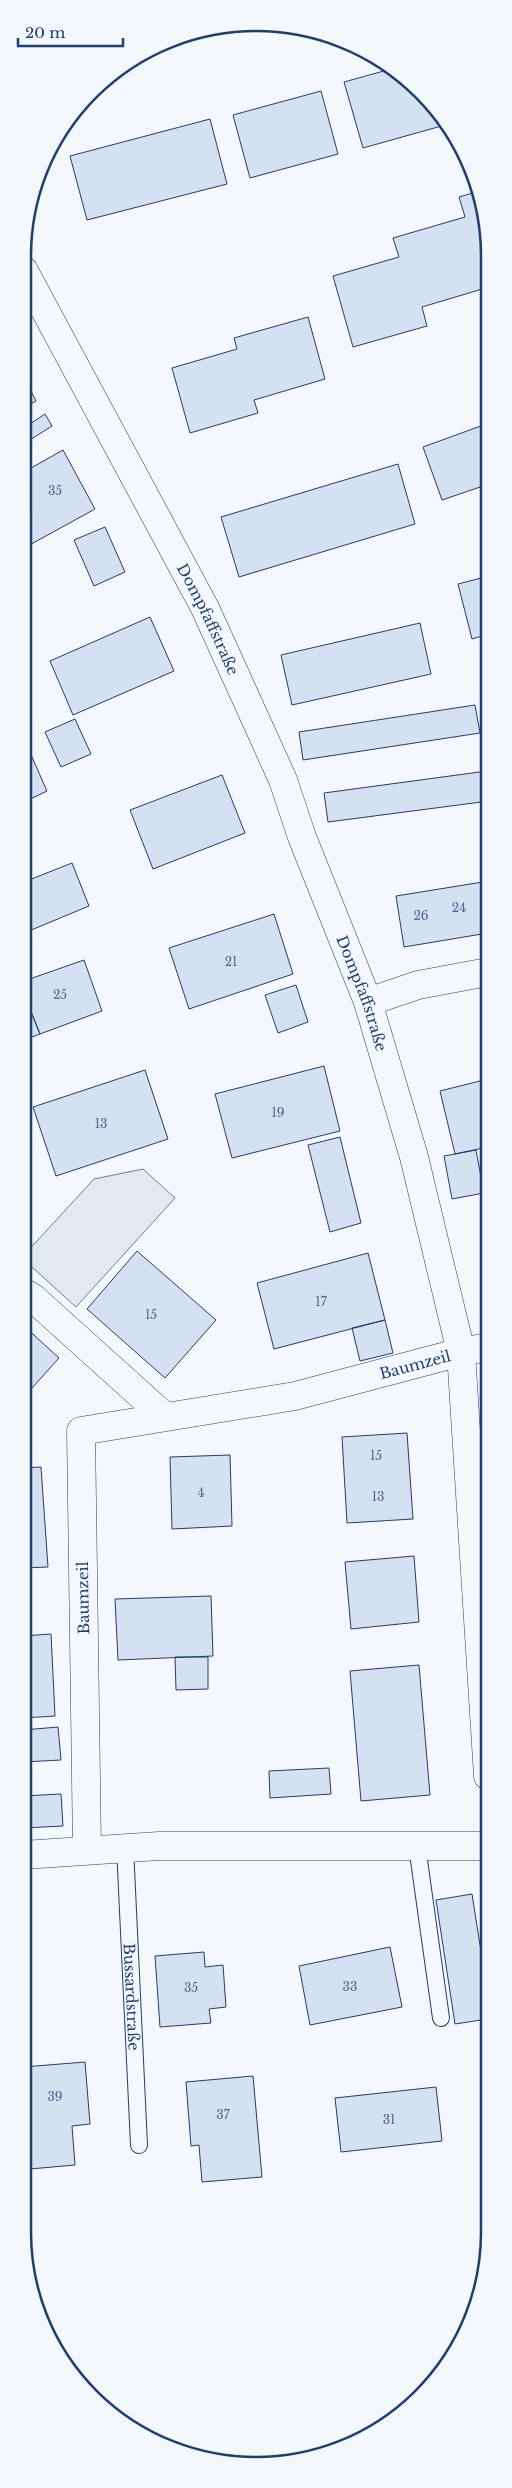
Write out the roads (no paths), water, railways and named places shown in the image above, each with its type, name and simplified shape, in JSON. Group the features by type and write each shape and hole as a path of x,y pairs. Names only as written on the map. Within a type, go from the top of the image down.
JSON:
{"street":[{"name":"Dompfaffstraße","path":"31,283 205,608 283,780 302,837 368,1002 414,1157 461,1352 481,1666"},
{"path":"368,1002 418,985 481,973"},
{"path":"35,1290 164,1416"},
{"name":"Baumzeil","path":"87,1849 81,1431 295,1396 481,1348"},
{"path":"31,1854 125,1847 481,1846"}],"lane":[{"path":"417,1846 441,2018"},
{"name":"Bussardstraße","path":"125,1847 139,2145"}]}
